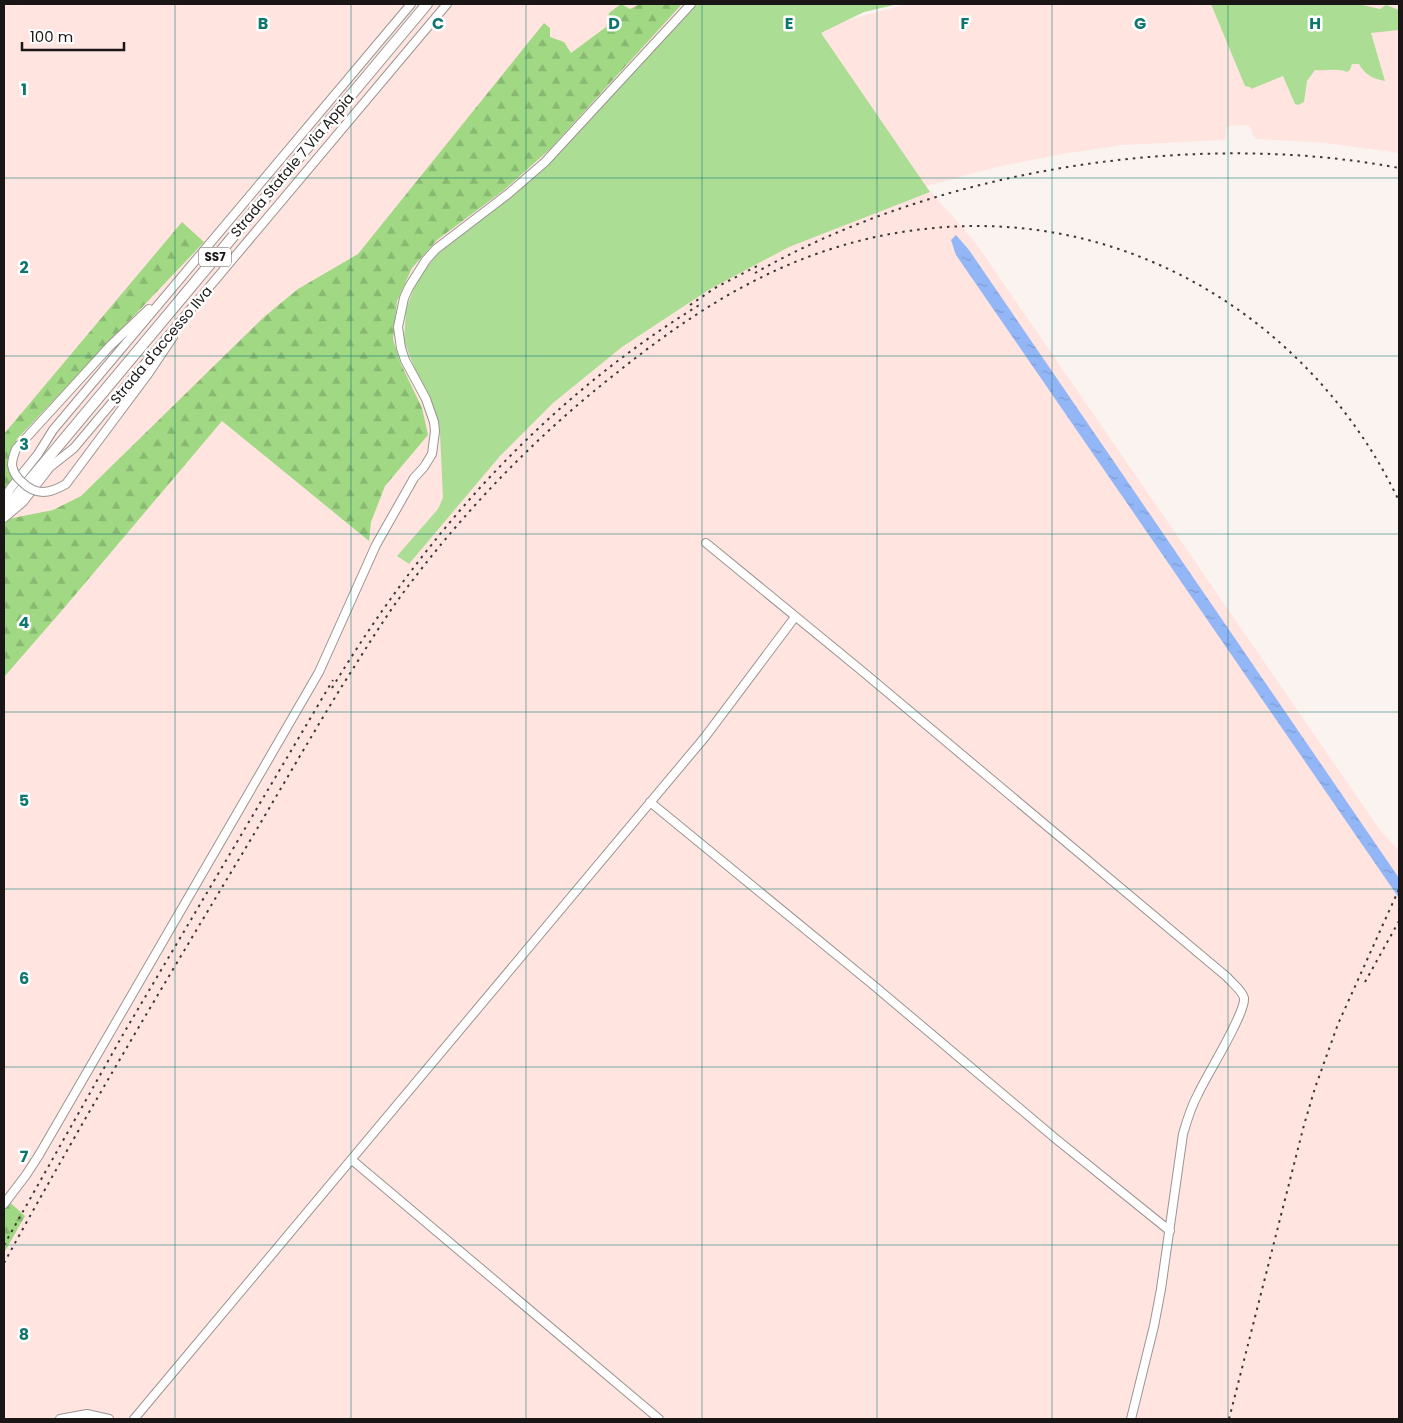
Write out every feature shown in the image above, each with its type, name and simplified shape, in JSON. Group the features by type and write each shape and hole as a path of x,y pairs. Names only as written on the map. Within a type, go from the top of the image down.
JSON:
{"main road":[{"name":"Strada Statale 7 Via Appia","path":"4,511 428,4"}],"street":[{"name":"Strada d'accesso Ilva","path":"4,500 53,430 411,4"},
{"name":"Strada d'accesso Ilva","path":"4,518 23,502 50,467 74,448 447,4"},
{"path":"4,1204 26,1176 39,1155 319,672 376,545 414,478 432,454 435,431 431,411 405,360 399,338 400,314 409,287 426,260 436,249 508,194 545,162 691,4"},
{"path":"176,283 110,346 16,449 12,463 15,476 30,490 44,492 57,490 66,484 148,374 198,300"},
{"path":"706,543 862,670 1227,978 1242,993 1244,1000 1232,1032 1197,1096 1183,1134 1170,1231 1154,1326 1131,1419"},
{"path":"134,1419 711,730 796,617"},
{"path":"650,802 872,984 1056,1139 1170,1231"},
{"path":"352,1160 659,1419"},
{"path":"60,1419 87,1414 108,1419"}],"shaded area":[{"path":"4,4 809,4 821,33 844,21 907,4 1399,4 1399,153 1325,143 1255,139 1249,125 1227,126 1226,140 1122,145 1056,155 997,167 926,186 975,242 1380,830 1399,851 1399,1419 4,1419"}],"green space":[{"path":"621,4 630,9 640,4 682,4 550,149 504,190 437,240 412,268 397,301 393,339 400,362 422,408 428,435 385,486 371,522 369,541 222,421 4,677 4,524 8,519 53,510 81,496 264,317 298,289 358,254 544,23 550,28 550,37 564,42 571,53 606,27 609,13"},
{"path":"696,4 898,4 864,12 821,33 930,192 789,247 710,289 622,347 553,403 500,456 409,564 397,556 438,509 443,498 440,433 404,341 406,309 418,278 439,252 543,170"},
{"path":"1211,4 1358,4 1380,9 1386,5 1399,10 1399,30 1371,33 1385,81 1369,76 1359,64 1352,64 1347,72 1315,70 1307,81 1304,102 1298,105 1295,104 1283,76 1251,89 1245,86"},
{"path":"182,222 204,242 17,439 8,462 14,479 4,491 4,434"},
{"path":"4,1197 25,1216 4,1253"}],"water":[{"path":"956,235 969,250 1399,878 1399,898 956,255 951,240"}],"railway":[{"path":"755,273 827,237 904,207 985,184 1068,167 1153,157 1237,153 1320,157 1399,168"},
{"path":"4,1263 117,1065 315,731 403,593 450,533 475,505 556,424 584,399 650,347 707,308 746,285 805,258 844,245 885,235 926,229 968,226 1009,227 1051,232 1092,241 1141,257 1188,279 1233,306 1274,337 1311,373 1345,412 1374,455 1399,501"},
{"path":"690,305 715,288 759,265"},
{"path":"332,688 368,631 407,576 449,523 493,473 540,426 591,382 644,341 701,304"},
{"path":"4,1245 125,1031 333,680"},
{"path":"1229,1419 1315,1088 1338,1024 1399,889"},
{"path":"1365,982 1399,921"}]}
